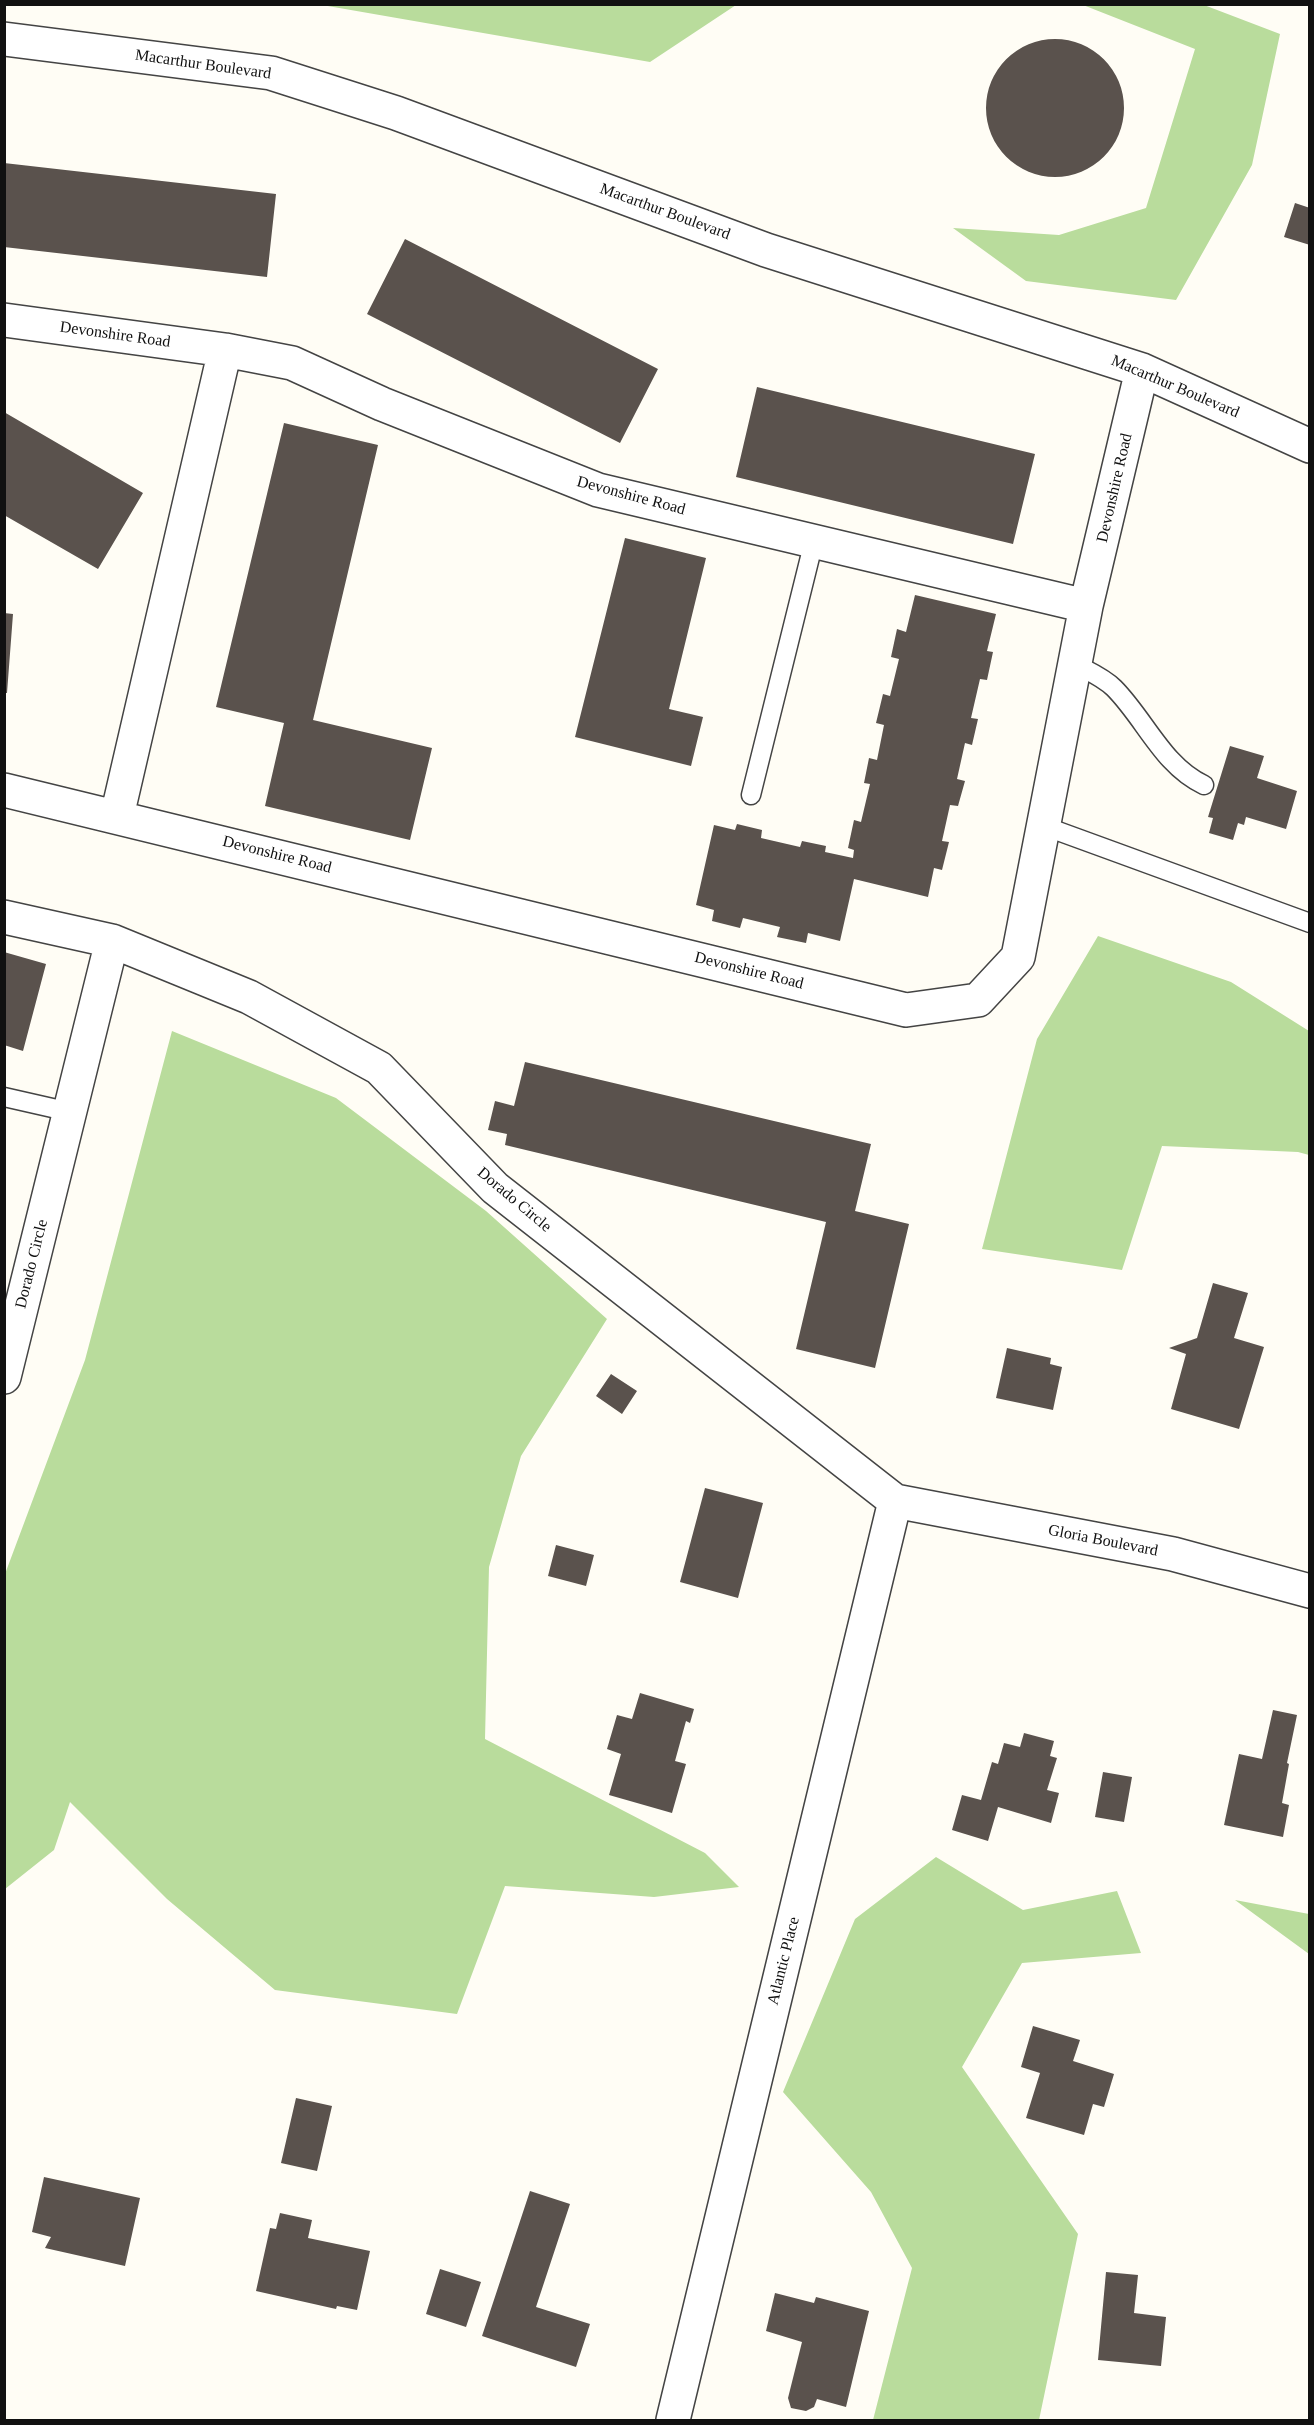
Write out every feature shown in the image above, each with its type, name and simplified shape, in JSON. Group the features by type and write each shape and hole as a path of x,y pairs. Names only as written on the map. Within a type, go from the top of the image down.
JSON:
{"street":[{"name":"Macarthur Boulevard","path":"4,39 271,73 396,113 766,250 1142,370 1310,446"},
{"name":"Devonshire Road","path":"4,320 225,350 292,363 382,404 598,490 1086,606"},
{"path":"117,816 225,350"},
{"name":"Devonshire Road","path":"4,789 906,1010 978,1000 1018,957 1086,606 1142,370"},
{"name":"Dorado Circle","path":"4,917 111,941 249,998 379,1068 495,1188 895,1501"},
{"name":"Dorado Circle","path":"4,1377 111,941"},
{"name":"Gloria Boulevard","path":"895,1501 1173,1554 1310,1591"},
{"name":"Atlantic Place","path":"673,2421 895,1501"}],"lane":[{"path":"751,795 814,541"},
{"path":"1075,664 1096,674 1112,686 1140,718 1161,749 1195,780 1204,785"},
{"path":"1044,826 1310,922"},
{"path":"4,1097 70,1112"}],"green space":[{"path":"322,5 736,5 650,62"},
{"path":"1083,5 1204,5 1280,34 1252,165 1176,300 1026,281 953,228 1059,235 1146,208 1195,49"},
{"path":"1098,936 1231,982 1309,1031 1309,1155 1298,1152 1162,1146 1122,1270 982,1249 1037,1039"},
{"path":"172,1031 336,1098 486,1211 607,1319 521,1456 489,1567 485,1739 705,1853 739,1887 654,1897 505,1886 457,2014 275,1990 167,1899 70,1802 54,1850 5,1889 5,1574 85,1360"},
{"path":"936,1857 1023,1910 1117,1891 1141,1953 1022,1963 962,2067 1078,2234 1039,2420 873,2420 912,2268 871,2192 783,2092 855,1919"},
{"path":"1235,1900 1309,1914 1309,1954"}],"building":[{"path":"1055,39 1081,45 1104,59 1118,82 1124,108 1118,134 1104,157 1081,171 1055,177 1029,171 1006,157 992,134 986,108 992,82 1006,59 1029,45"},
{"path":"4,163 276,194 267,277 4,247"},
{"path":"1295,203 1310,208 1310,245 1284,237"},
{"path":"405,239 658,369 620,443 367,314"},
{"path":"757,387 1035,454 1013,544 736,477"},
{"path":"4,412 143,493 98,569 4,515"},
{"path":"284,423 378,445 313,720 432,748 410,840 265,806 284,723 216,707"},
{"path":"625,538 706,558 669,709 703,717 691,766 575,737"},
{"path":"915,595 996,614 987,651 993,652 987,680 980,679 971,718 978,719 972,745 965,743 957,779 965,781 958,806 950,805 942,841 949,842 942,870 934,868 928,897 854,879 840,941 808,933 806,943 777,937 780,927 743,918 740,928 712,921 714,910 696,905 714,825 735,830 737,824 762,830 761,838 800,847 802,841 826,846 825,852 853,858 854,850 848,848 854,820 861,822 870,784 864,783 869,758 877,760 884,725 876,723 883,694 890,696 899,659 891,657 897,629 906,632"},
{"path":"4,613 13,614 7,693 4,693"},
{"path":"1230,746 1264,756 1257,778 1297,791 1286,829 1246,817 1244,825 1238,823 1233,840 1209,833 1213,818 1208,817"},
{"path":"4,952 46,964 23,1051 4,1045"},
{"path":"525,1062 871,1144 855,1211 909,1224 875,1368 796,1349 826,1222 505,1145 507,1134 488,1130 495,1101 514,1106"},
{"path":"1213,1283 1248,1293 1234,1338 1264,1347 1239,1429 1171,1409 1186,1354 1169,1348 1197,1338"},
{"path":"1007,1348 1051,1358 1050,1364 1062,1367 1053,1410 996,1398"},
{"path":"611,1374 637,1391 622,1414 596,1396"},
{"path":"705,1488 763,1503 738,1598 680,1582"},
{"path":"556,1545 594,1555 586,1586 548,1576"},
{"path":"640,1693 694,1709 690,1723 686,1721 675,1761 686,1764 672,1813 609,1795 621,1754 607,1749 617,1715 632,1719"},
{"path":"1273,1710 1297,1715 1282,1803 1289,1805 1283,1837 1224,1825 1239,1754 1262,1759"},
{"path":"1024,1733 1054,1741 1050,1756 1057,1758 1047,1790 1059,1793 1051,1823 998,1807 988,1841 952,1830 962,1795 981,1800 992,1762 998,1764 1004,1743 1020,1747"},
{"path":"1103,1772 1132,1777 1124,1822 1095,1817"},
{"path":"1033,2026 1080,2040 1073,2061 1114,2074 1104,2107 1093,2104 1084,2135 1026,2118 1040,2073 1021,2067"},
{"path":"296,2098 332,2106 317,2171 281,2163"},
{"path":"44,2177 140,2198 125,2266 45,2248 51,2237 32,2232"},
{"path":"530,2191 570,2204 536,2307 590,2324 576,2367 482,2336"},
{"path":"280,2213 312,2220 308,2238 370,2251 357,2310 337,2306 336,2309 256,2291 270,2228 276,2229"},
{"path":"440,2269 481,2282 466,2327 426,2314"},
{"path":"1106,2272 1138,2275 1134,2313 1166,2317 1161,2366 1098,2360"},
{"path":"775,2293 814,2303 816,2297 869,2311 846,2407 817,2399 814,2407 806,2411 791,2408 788,2398 802,2342 766,2331"}]}
